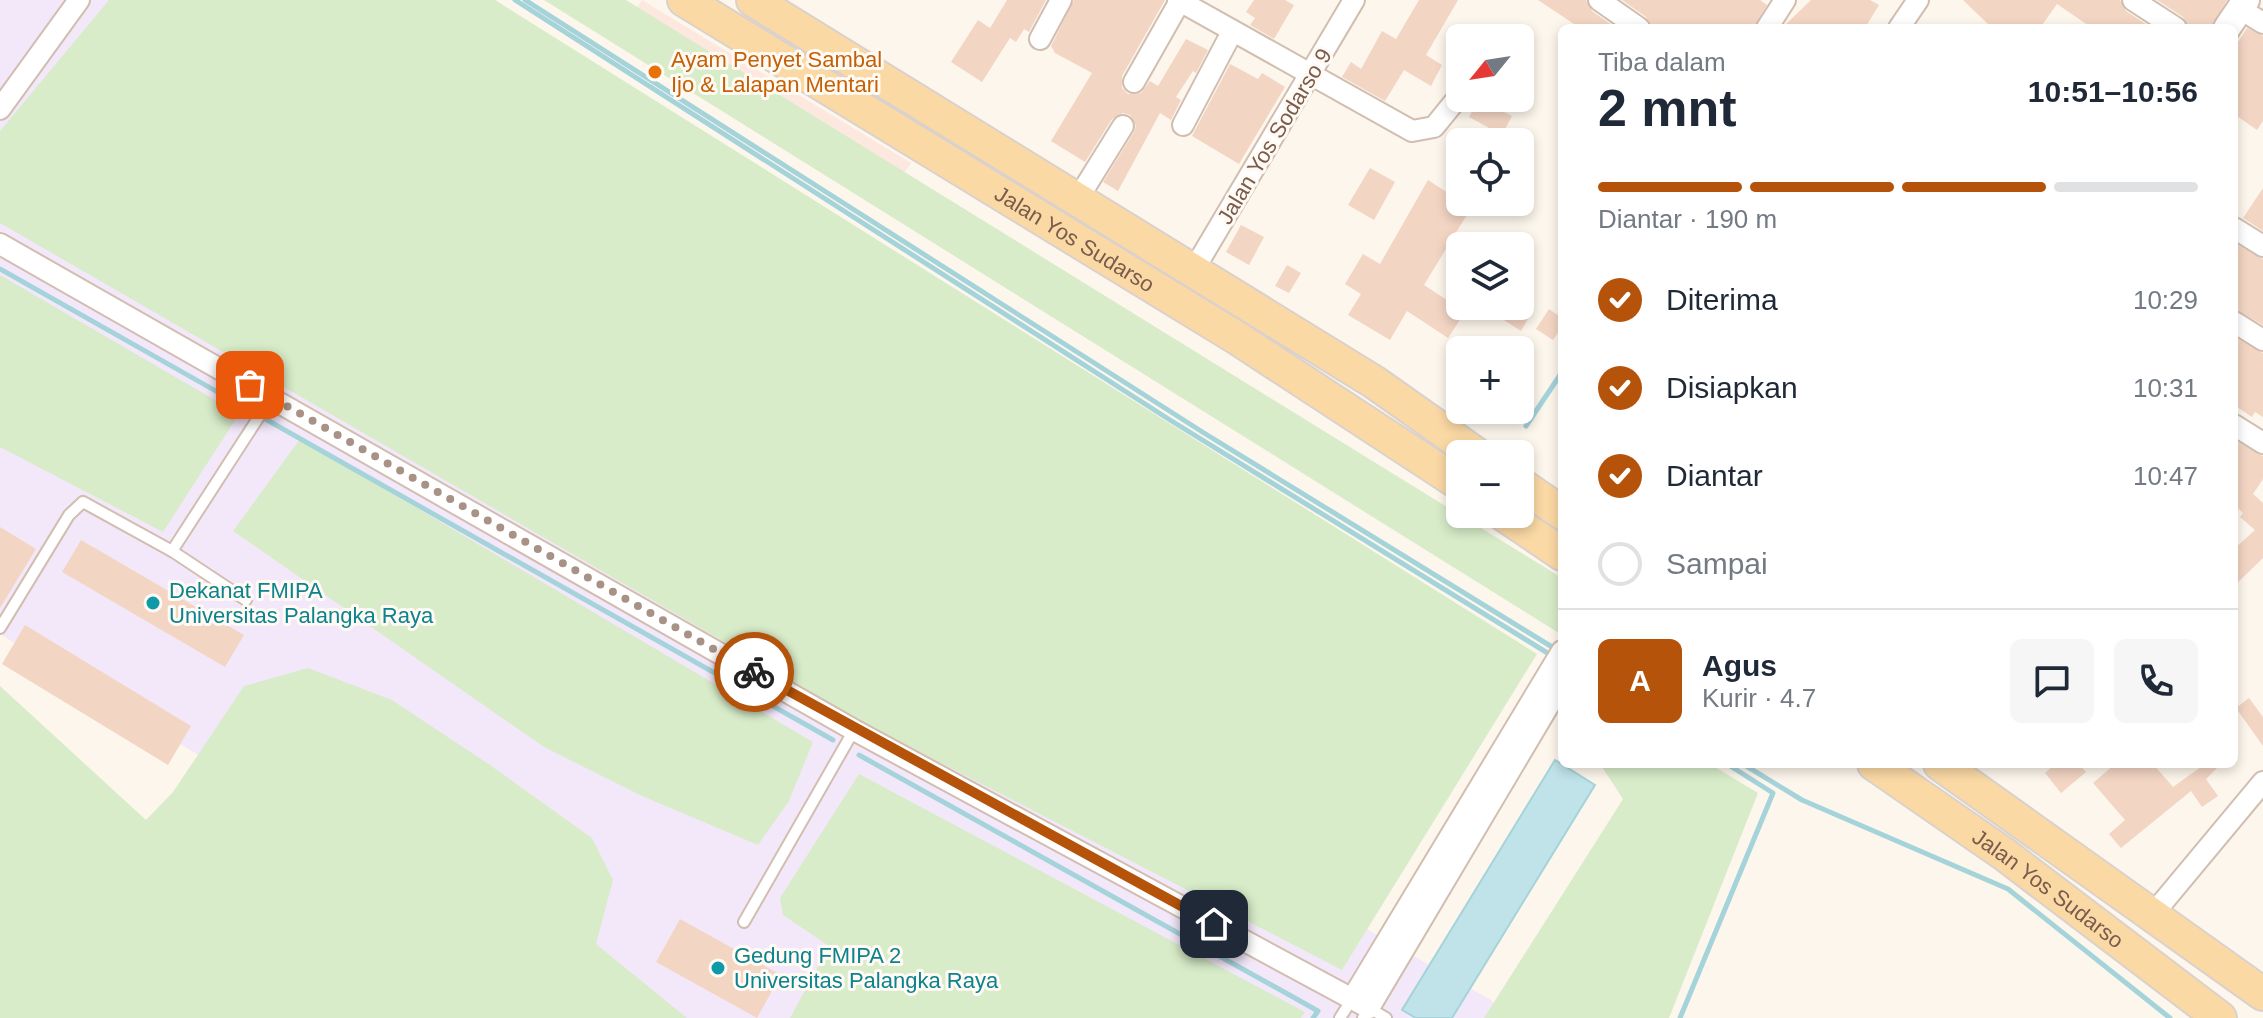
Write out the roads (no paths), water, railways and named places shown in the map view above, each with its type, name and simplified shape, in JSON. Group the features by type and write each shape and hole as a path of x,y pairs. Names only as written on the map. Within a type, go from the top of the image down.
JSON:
{"main road":[{"name":"Jalan Yos Sudarso","path":"684,0 1237,338 1446,475"},
{"name":"Jalan Yos Sudarso","path":"753,0 1374,382 1456,440"},
{"path":"855,102 871,75"},
{"path":"1534,494 1558,510"},
{"path":"1524,528 1558,551"},
{"name":"Jalan Yos Sudarso","path":"1880,768 2004,854 2220,1018"},
{"name":"Jalan Yos Sudarso","path":"1946,768 2263,994"},
{"path":"2004,854 2023,823"}],"street":[{"path":"0,109 79,0"},
{"path":"1040,39 1061,0"},
{"path":"1134,82 1179,0 1418,132 1434,127 1446,112"},
{"name":"Jalan Yos Sodarso 9","path":"1193,271 1354,0"},
{"path":"1599,0 1633,24"},
{"path":"1902,24 1918,0"},
{"path":"2133,0 2170,24"},
{"path":"1769,24 1783,1"},
{"path":"2238,12 2263,23"},
{"path":"1183,125 1232,32"},
{"path":"1077,200 1123,126"},
{"path":"2238,230 2263,246"},
{"path":"0,244 268,403 854,730 1368,1011"},
{"path":"2238,324 2263,340"},
{"path":"2238,427 2263,443"},
{"path":"1368,1011 1558,658"},
{"path":"1368,1011 1558,690"},
{"path":"2153,914 2263,782"}],"lane":[{"path":"172,551 268,403"},
{"path":"0,628 76,505 83,502 172,551 246,600"},
{"path":"744,922 854,730"},
{"path":"1340,1018 1368,1011"}],"water":[{"path":"1555,760 1558,768 1568,768 1595,785 1452,1018 1416,1018 1402,1010"}],"waterway":[{"path":"515,0 1170,420 1554,657"},
{"path":"525,0 1204,433 1557,650"},
{"path":"0,269 833,740"},
{"path":"1526,426 1558,378"},
{"path":"859,755 1318,1011 1313,1018"},
{"path":"1680,1018 1773,793 1733,768"},
{"path":"1750,768 1802,800 2008,889 2170,1018"}],"place":[{"name":"Ayam Penyet Sambal Ijo & Lalapan Mentari","path":"655,72"},
{"name":"Dekanat FMIPA Universitas Palangka Raya","path":"153,603"},
{"name":"Gedung FMIPA 2 Universitas Palangka Raya","path":"718,968"}]}
